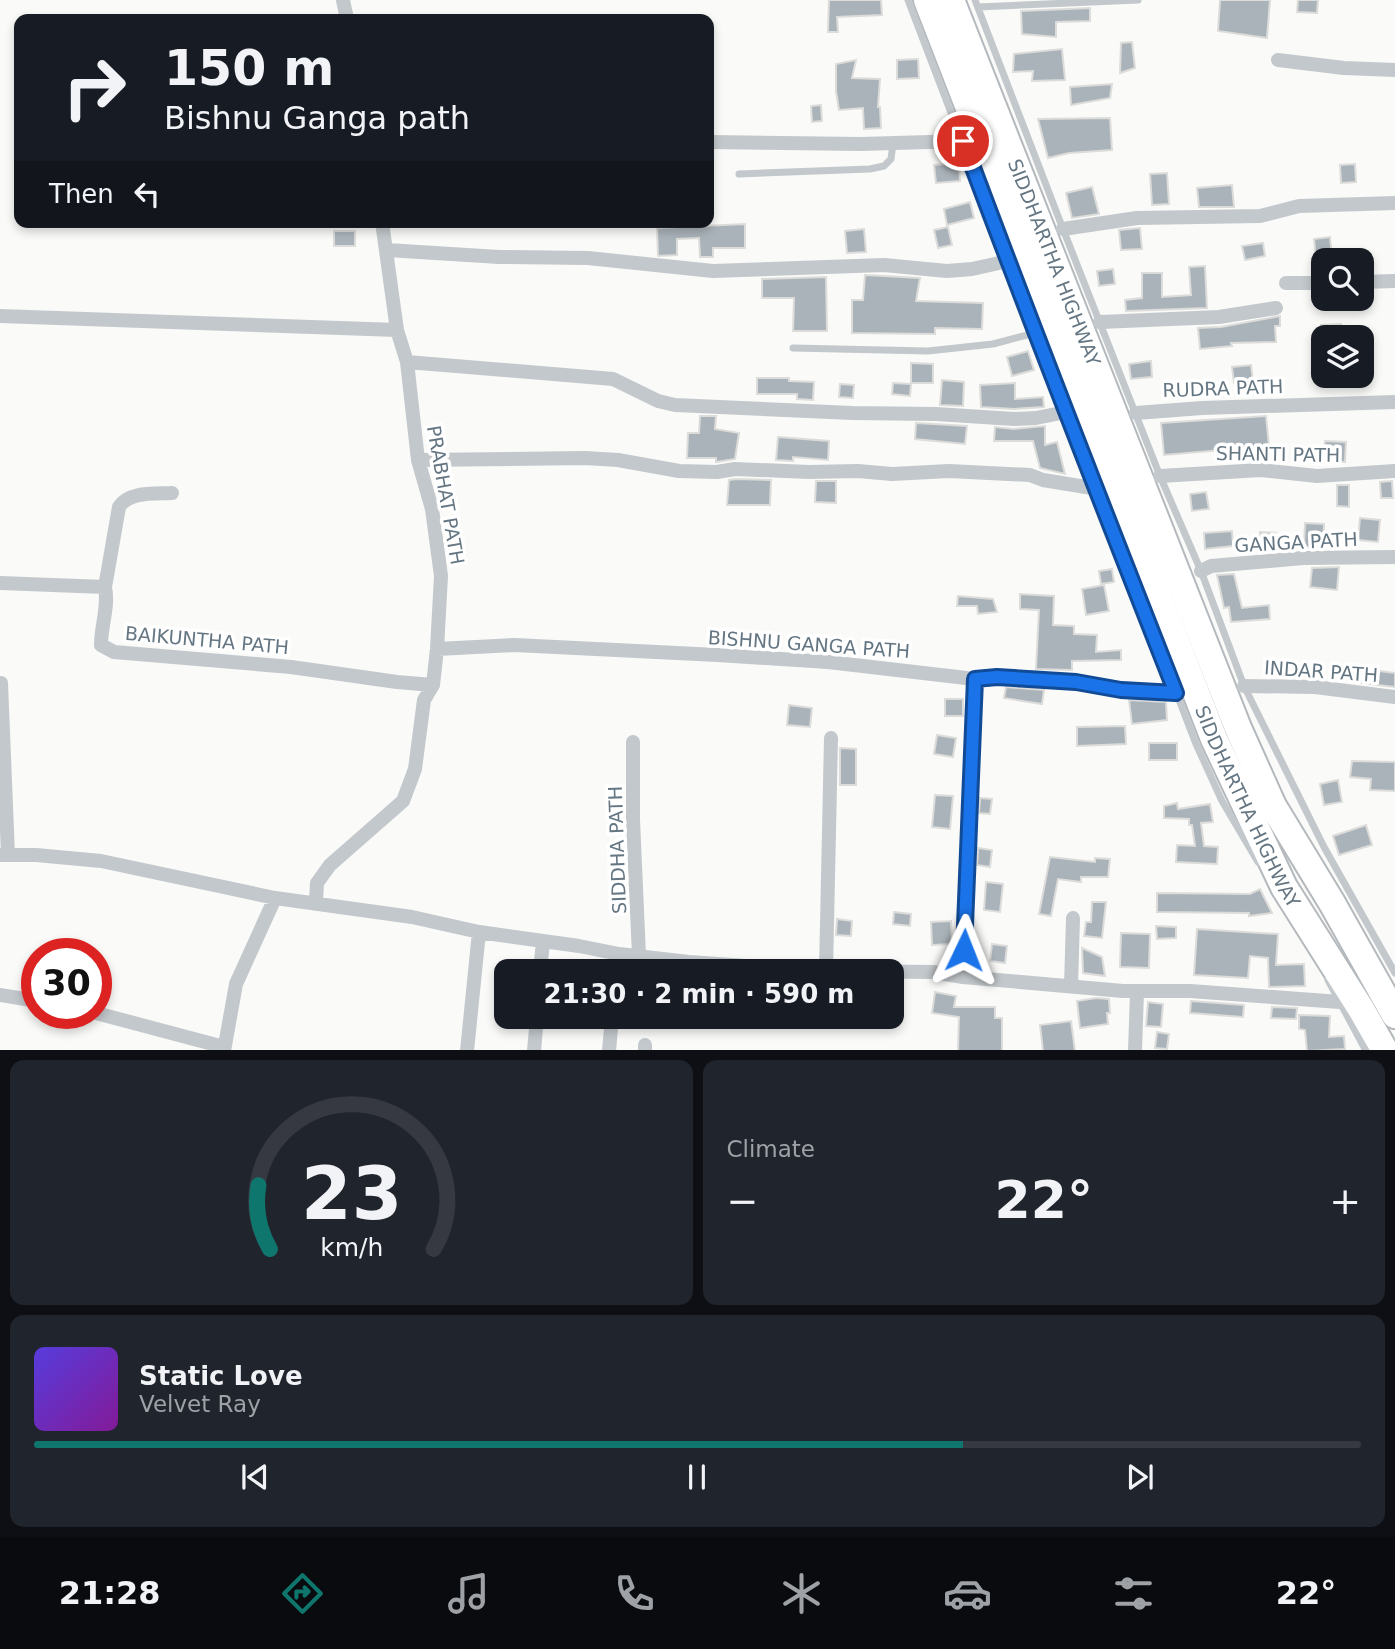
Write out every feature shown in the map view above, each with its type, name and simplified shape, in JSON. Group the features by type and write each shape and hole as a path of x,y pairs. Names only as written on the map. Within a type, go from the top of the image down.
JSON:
{"highway":[{"name":"SIDDHARTHA HIGHWAY","path":"927,0 1214,739 1284,887 1384,1050"},
{"name":"SIDDHARTHA HIGHWAY","path":"950,0 1238,727 1273,806 1395,1015"}],"street":[{"path":"1279,60 1344,68 1395,70"},
{"path":"714,142 963,141"},
{"path":"1063,229 1137,218 1260,216 1299,206 1395,203"},
{"name":"PRABHAT PATH","path":"316,902 317,883 330,865 403,801 415,769 424,699 433,685 437,649 441,576 432,509 418,460 407,362 397,330 383,228"},
{"path":"387,250 499,257 588,258 713,271 884,265 947,271 1008,261"},
{"path":"1374,282 1395,281"},
{"path":"1286,284 1311,283"},
{"path":"1100,323 1219,317 1276,308"},
{"path":"0,316 397,330"},
{"path":"407,362 613,379 658,401 675,405 1014,419 1066,412"},
{"name":"RUDRA PATH","path":"1136,414 1202,408 1395,402"},
{"path":"418,460 585,458 717,472 735,469 892,474 949,471 1030,475 1098,489"},
{"name":"SHANTI PATH","path":"1160,476 1261,470 1317,476 1395,471"},
{"path":"0,583 105,587 119,507 123,501 131,496 172,493"},
{"name":"GANGA PATH","path":"1201,571 1211,566 1303,558 1395,557"},
{"name":"BAIKUNTHA PATH","path":"105,587 106,605 100,645 114,652 291,667 433,685"},
{"name":"BISHNU GANGA PATH","path":"437,649 515,645 828,662 975,679 997,677 1076,682 1121,690 1176,693"},
{"path":"963,977 975,679"},
{"path":"1,683 4,855 101,861 275,898 412,917 479,932 664,959"},
{"name":"INDAR PATH","path":"1244,686 1315,687 1395,696"},
{"path":"825,959 831,738"},
{"name":"SIDDHA PATH","path":"633,743 633,820 639,956"},
{"path":"112,1018 224,1049 236,984 275,898"},
{"path":"1071,986 1073,918"},
{"path":"467,1050 479,932"},
{"path":"541,959 543,942"},
{"path":"618,959 619,954"},
{"path":"904,971 1137,992 1190,992 1340,1002"},
{"path":"1135,1050 1137,992"},
{"path":"0,995 21,998"},
{"path":"534,1050 536,1029"},
{"path":"608,1050 611,1029"}],"lane":[{"path":"908,0 1176,693 1222,801 1263,870"},
{"path":"1138,0 977,3 1063,229 1160,476 1201,571 1244,686 1324,847 1395,973"},
{"path":"739,174 870,169 884,166 891,159 893,143"},
{"path":"793,348 928,351 993,344 1035,333"},
{"path":"1323,971 1365,1050"}],"building":[{"path":"829,0 881,0 882,15 837,17 838,32 828,32"},
{"path":"1220,0 1270,0 1267,38 1218,31"},
{"path":"1298,0 1318,0 1317,13 1297,12"},
{"path":"1090,8 1090,21 1056,22 1056,37 1022,34 1021,11"},
{"path":"1132,42 1135,68 1120,73 1121,43"},
{"path":"1062,49 1065,80 1032,81 1033,71 1013,72 1014,54"},
{"path":"918,59 919,78 897,79 897,60"},
{"path":"856,60 852,78 880,79 878,107 881,128 864,129 863,108 839,110 836,64"},
{"path":"1112,84 1110,98 1071,105 1070,87"},
{"path":"821,105 822,121 812,122 811,106"},
{"path":"1110,118 1112,150 1069,153 1048,158 1038,119"},
{"path":"959,163 960,181 936,183 934,165"},
{"path":"1355,164 1356,182 1341,183 1340,165"},
{"path":"1167,173 1169,204 1152,205 1150,174"},
{"path":"1232,185 1234,207 1199,207 1197,188"},
{"path":"1092,187 1099,214 1072,218 1066,193"},
{"path":"970,202 974,218 947,225 944,209"},
{"path":"745,224 745,248 713,248 713,257 700,257 699,238 677,239 677,255 658,256 657,228 714,228 714,225"},
{"path":"948,227 952,245 938,248 934,230"},
{"path":"1140,228 1142,249 1121,250 1119,230"},
{"path":"864,229 866,252 847,253 845,231"},
{"path":"334,231 355,231 355,246 334,246"},
{"path":"1330,237 1331,248 1315,248 1314,239"},
{"path":"1263,243 1265,256 1245,260 1242,246"},
{"path":"1205,266 1207,308 1126,311 1125,300 1142,298 1142,273 1162,273 1162,297 1191,295 1189,267"},
{"path":"1113,269 1115,284 1099,286 1097,271"},
{"path":"865,275 920,278 916,301 983,303 982,329 935,328 935,334 852,333 852,300 863,300"},
{"path":"826,277 827,331 793,331 794,298 762,298 762,279"},
{"path":"1280,316 1280,326 1275,326 1276,342 1231,343 1232,346 1200,349 1198,328 1221,327"},
{"path":"1028,351 1034,370 1012,376 1007,357"},
{"path":"1151,361 1152,377 1131,379 1129,364"},
{"path":"911,363 933,364 933,383 911,383"},
{"path":"1251,365 1253,381 1234,383 1232,367"},
{"path":"757,378 789,378 789,381 814,382 813,400 797,399 797,394 757,394"},
{"path":"942,380 964,382 963,406 940,405"},
{"path":"893,383 911,384 910,396 892,394"},
{"path":"1015,383 1015,399 1043,397 1044,407 981,407 980,385"},
{"path":"840,384 854,385 853,398 839,397"},
{"path":"700,416 716,416 715,429 739,433 735,459 716,462 716,458 687,458 688,433 699,433"},
{"path":"1266,416 1269,446 1164,455 1161,423"},
{"path":"916,423 967,426 965,444 915,439"},
{"path":"1045,426 1045,445 1057,442 1065,474 1040,468 1033,441 994,441 995,427 1014,429"},
{"path":"778,437 829,441 828,460 793,457 793,461 776,460"},
{"path":"1325,441 1346,442 1345,462 1323,461"},
{"path":"729,480 771,480 770,505 727,505"},
{"path":"816,481 836,481 836,503 815,502"},
{"path":"1392,481 1393,498 1381,498 1380,482"},
{"path":"1337,485 1349,485 1349,507 1337,506"},
{"path":"1206,492 1209,509 1192,511 1190,494"},
{"path":"1360,518 1380,520 1378,542 1358,540"},
{"path":"1305,523 1324,524 1323,548 1304,547"},
{"path":"1232,531 1233,546 1205,549 1204,533"},
{"path":"1260,532 1276,533 1275,551 1259,550"},
{"path":"1339,567 1337,590 1310,587 1312,568"},
{"path":"1112,569 1114,582 1101,584 1099,571"},
{"path":"1234,574 1242,608 1269,605 1270,619 1231,622 1229,607 1224,608 1217,575"},
{"path":"1104,585 1109,611 1086,615 1082,589"},
{"path":"1020,594 1054,596 1053,625 1074,626 1074,634 1097,635 1096,652 1121,650 1121,660 1072,661 1072,670 1036,669 1039,610 1020,609"},
{"path":"958,596 993,599 997,612 978,614 977,606 957,606"},
{"path":"1354,670 1379,674 1379,671 1395,673 1395,687 1352,682"},
{"path":"1006,687 1044,690 1042,704 1004,698"},
{"path":"945,699 963,699 963,716 945,716"},
{"path":"1129,700 1166,702 1167,720 1132,724"},
{"path":"789,705 812,708 810,727 787,725"},
{"path":"1125,726 1126,744 1077,746 1077,727"},
{"path":"937,735 956,738 953,757 934,754"},
{"path":"1149,743 1177,743 1177,760 1149,760"},
{"path":"840,748 856,749 856,785 840,785"},
{"path":"1352,761 1395,762 1395,791 1370,790 1371,779 1350,777"},
{"path":"1338,780 1342,802 1324,805 1320,784"},
{"path":"935,795 953,796 950,829 932,827"},
{"path":"980,798 992,799 990,814 979,813"},
{"path":"1177,803 1178,809 1210,804 1213,822 1201,823 1204,846 1218,847 1217,864 1176,862 1177,845 1195,846 1189,819 1164,818 1164,806"},
{"path":"1366,825 1372,845 1339,855 1333,836"},
{"path":"978,848 992,850 990,867 977,865"},
{"path":"1050,857 1095,862 1095,858 1110,859 1108,877 1081,877 1081,882 1058,879 1051,916 1039,914"},
{"path":"986,882 1003,884 1000,912 984,910"},
{"path":"1260,889 1272,913 1249,916 1249,913 1157,912 1157,893 1250,894"},
{"path":"1092,902 1106,902 1102,938 1084,936 1086,922 1091,922"},
{"path":"894,912 911,914 910,926 893,924"},
{"path":"837,919 852,921 851,936 836,935"},
{"path":"951,921 952,944 932,945 931,922"},
{"path":"1156,926 1176,927 1176,938 1157,939"},
{"path":"1197,929 1278,934 1276,965 1304,964 1305,986 1269,987 1268,958 1250,956 1248,978 1194,975"},
{"path":"1121,933 1150,934 1149,968 1120,967"},
{"path":"992,944 1007,946 1005,963 990,961"},
{"path":"1082,948 1102,957 1105,976 1083,973"},
{"path":"935,992 956,996 954,1007 995,1007 995,1018 1002,1018 1002,1050 958,1050 959,1017 932,1013"},
{"path":"1109,999 1108,1024 1080,1028 1077,1001"},
{"path":"1191,1001 1244,1005 1243,1017 1190,1013"},
{"path":"1148,1002 1163,1004 1161,1027 1146,1026"},
{"path":"1272,1007 1297,1008 1296,1019 1271,1018"},
{"path":"1299,1015 1330,1016 1329,1037 1344,1036 1345,1049 1307,1050 1305,1030 1299,1029"},
{"path":"1071,1021 1075,1050 1043,1050 1040,1025"},
{"path":"1157,1032 1169,1034 1167,1049 1155,1048"}],"route":[{"path":"963,141 1176,693 1121,690 1076,682 997,677 975,679 964,950"}]}
